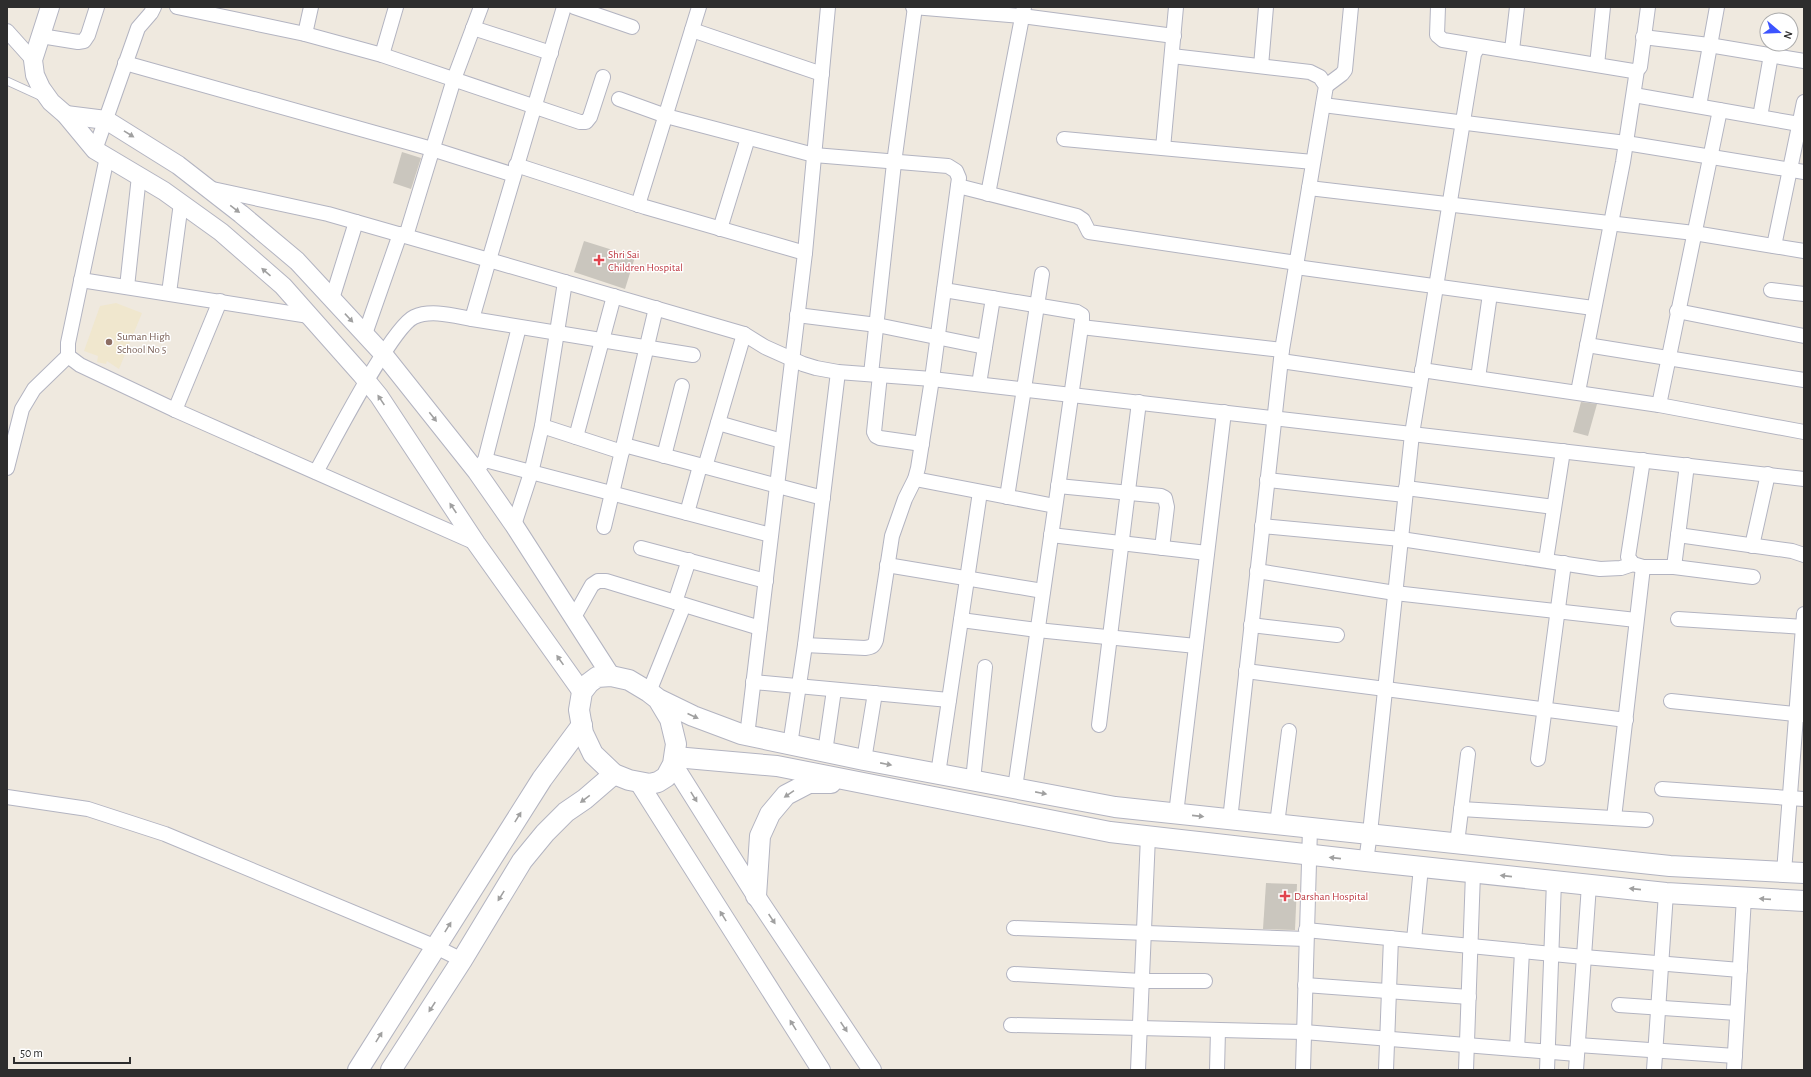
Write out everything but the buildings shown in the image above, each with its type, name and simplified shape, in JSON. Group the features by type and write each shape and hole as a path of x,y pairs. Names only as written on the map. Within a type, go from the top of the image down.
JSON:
{"main road":[{"path":"653,695 670,719 676,744 674,761 666,777 658,782 650,784 639,783 614,774 593,754 583,733 580,710 582,692 589,682 597,677 611,676 629,680 653,695 693,716 747,736 864,760 1115,807 1670,866 1804,874"},
{"path":"358,1070 542,779 582,725"},
{"path":"674,761 777,766 1110,832 1589,885 1666,892 1804,901"},
{"path":"391,1070 462,960 522,862 545,833 566,812 585,799 614,774"},
{"path":"756,896 760,836 770,814 786,795 809,783 867,784"}],"street":[{"path":"50,7 33,60 35,75 41,88 51,102 66,115 101,154 181,203 221,232 283,286 367,381 476,542 582,692"},
{"path":"41,36 78,42 84,41 88,35 98,7"},
{"path":"7,468 22,409 34,389 68,356 68,343 81,280 106,120 138,28 151,13 154,7"},
{"path":"177,7 232,13 382,55 580,122 586,122 590,117 603,77"},
{"path":"305,34 312,7"},
{"path":"382,55 396,7"},
{"path":"364,334 403,235 454,79 481,7"},
{"path":"472,319 564,7"},
{"path":"574,7 632,27"},
{"path":"638,205 699,7"},
{"path":"747,736 805,253 828,7"},
{"path":"922,444 880,438 876,436 874,432 877,325 894,163 914,7 1023,12 1174,36"},
{"path":"1163,148 1176,7"},
{"path":"1261,66 1266,7"},
{"path":"1326,86 1345,70 1351,7"},
{"path":"1438,7 1437,35 1442,40 1478,47 1512,50 1597,65 1637,70"},
{"path":"1512,50 1517,7"},
{"path":"1597,65 1603,7"},
{"path":"1578,392 1626,143 1637,70 1640,67 1648,7"},
{"path":"1699,106 1717,7"},
{"path":"988,194 1023,12"},
{"path":"473,28 551,53"},
{"path":"692,30 822,74"},
{"path":"7,31 33,60"},
{"path":"1643,37 1709,45 1804,61"},
{"path":"1366,861 1412,434 1435,286 1464,123 1474,54 1478,47"},
{"path":"1172,56 1310,72 1320,77 1326,86 1282,356 1230,820"},
{"path":"1760,117 1771,56"},
{"path":"125,63 432,149 515,170 805,253"},
{"path":"1634,95 1799,124"},
{"path":"619,99 666,116 814,155 894,163 948,166 956,171 959,178 938,337 916,479 898,517 892,536 874,645 865,648 805,645"},
{"path":"1774,246 1804,102"},
{"path":"1323,105 1626,143 1804,172"},
{"path":"1659,404 1677,311 1720,110"},
{"path":"66,115 106,120 178,165 241,214 302,266 384,354 481,466 514,525 611,676"},
{"path":"720,229 748,138"},
{"path":"1064,139 1313,162"},
{"path":"127,287 139,176"},
{"path":"958,186 1077,216 1083,220 1089,232 1435,286 1593,308"},
{"path":"207,187 328,214 744,334 765,347 816,368 838,372 932,379 1071,394 1804,478"},
{"path":"1309,188 1694,233 1804,251"},
{"path":"169,293 181,203"},
{"path":"332,299 356,222"},
{"path":"283,286 302,266"},
{"path":"1007,497 1042,274"},
{"path":"81,280 309,316"},
{"path":"514,525 531,473 542,426 565,282"},
{"path":"944,290 1077,312 1082,315 1015,788"},
{"path":"1771,290 1804,294"},
{"path":"1478,378 1490,294"},
{"path":"576,437 614,296"},
{"path":"979,384 993,298"},
{"path":"175,410 220,301"},
{"path":"604,527 656,308"},
{"path":"1677,311 1804,336"},
{"path":"316,472 367,381 384,354 402,328 414,317 431,314 472,319 693,356"},
{"path":"797,315 877,325 985,346"},
{"path":"481,466 519,327"},
{"path":"1081,327 1421,375 1478,378 1578,392 1659,404 1804,432"},
{"path":"687,513 718,423 744,334"},
{"path":"1587,345 1804,380"},
{"path":"68,356 80,365 175,410 476,542"},
{"path":"790,745 805,645 838,372"},
{"path":"664,456 682,386"},
{"path":"1099,725 1139,402"},
{"path":"1176,814 1224,412"},
{"path":"718,423 782,442"},
{"path":"542,426 576,437 623,449 664,456 823,498"},
{"path":"1546,560 1563,451"},
{"path":"1638,565 1628,557 1644,460"},
{"path":"1674,567 1687,465"},
{"path":"481,466 531,473 771,535"},
{"path":"1752,546 1768,474"},
{"path":"916,479 1055,506"},
{"path":"1267,480 1554,507"},
{"path":"1058,486 1161,496 1165,498 1167,506 1162,548"},
{"path":"938,774 980,492"},
{"path":"1262,526 1401,539 1610,569 1638,565 1674,567 1753,577"},
{"path":"1051,535 1207,553"},
{"path":"1678,535 1804,555"},
{"path":"641,548 766,581"},
{"path":"653,695 680,604 688,560"},
{"path":"1538,759 1564,563"},
{"path":"887,565 1043,591"},
{"path":"1614,818 1636,620 1638,565"},
{"path":"1258,571 1395,593 1636,620"},
{"path":"574,617 592,585 598,581 606,581 760,628"},
{"path":"1678,619 1804,623 1800,714 1790,798 1784,872"},
{"path":"961,620 1037,630 1196,646"},
{"path":"1251,624 1337,635"},
{"path":"972,780 985,667"},
{"path":"1246,671 1626,720"},
{"path":"754,682 949,700"},
{"path":"825,752 834,690"},
{"path":"864,760 875,694"},
{"path":"1671,701 1800,714"},
{"path":"1277,824 1289,731"},
{"path":"1457,843 1468,754"},
{"path":"674,761 756,896 872,1070"},
{"path":"639,783 821,1070"},
{"path":"1662,789 1804,798"},
{"path":"7,797 88,809 165,834 436,947 462,960"},
{"path":"1461,809 1646,820"},
{"path":"1303,1070 1308,855 1310,828"},
{"path":"1138,1070 1148,836"},
{"path":"1414,940 1421,867"},
{"path":"1466,1070 1473,872"},
{"path":"1547,1070 1554,881"},
{"path":"1576,1070 1589,885"},
{"path":"1654,1070 1666,892"},
{"path":"1734,1070 1744,897"},
{"path":"1014,928 1144,933 1306,935 1390,938 1584,957 1740,970"},
{"path":"1386,1070 1390,938"},
{"path":"1518,1049 1522,951"},
{"path":"1014,974 1142,981 1205,981"},
{"path":"1305,985 1468,997"},
{"path":"1619,1005 1737,1013"},
{"path":"1011,1025 1304,1032 1548,1052 1578,1049 1656,1050 1735,1056"},
{"path":"1217,1070 1218,1030"}],"lane":[{"path":"7,80 51,102"}],"shaded area":[{"name":"Suman High School No 5","path":"116,303 142,313 119,369 107,361 106,364 97,362 98,356 84,351 100,306"}],"place":[{"name":"Shri Sai Children Hospital","path":"599,260"},
{"name":"Suman High School No 5","path":"109,342"},
{"name":"Darshan Hospital","path":"1285,896"}]}
